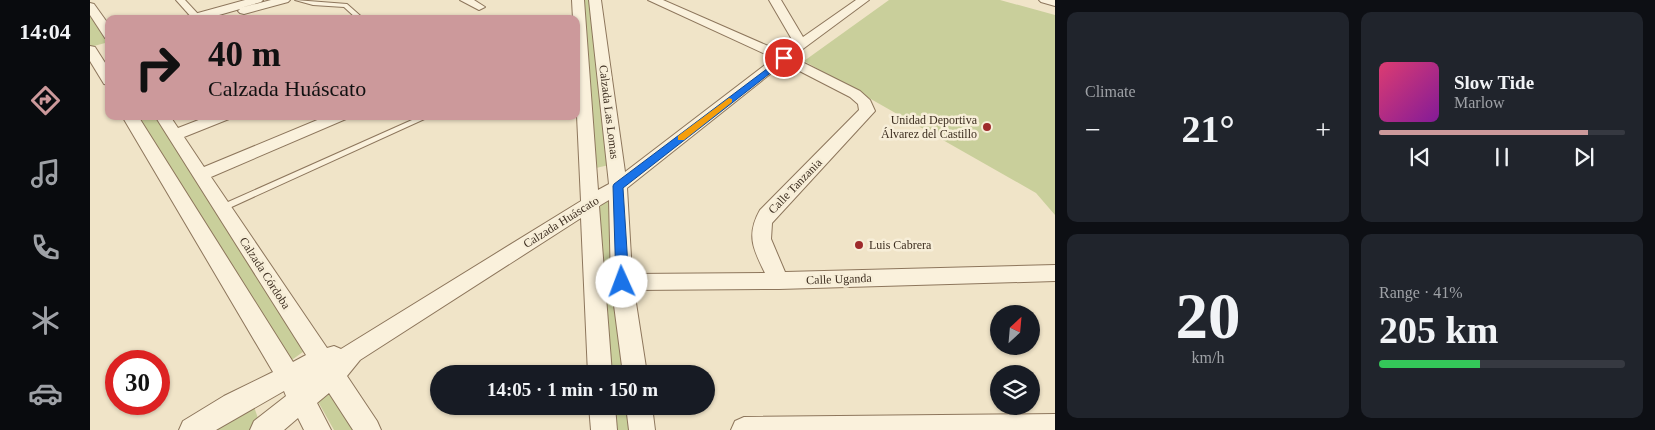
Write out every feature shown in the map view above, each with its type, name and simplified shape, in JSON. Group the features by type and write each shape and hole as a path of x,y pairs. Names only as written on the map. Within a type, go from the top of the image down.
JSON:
{"street":[{"path":"180,0 191,15"},
{"path":"221,15 257,0"},
{"path":"221,15 284,0"},
{"path":"466,0 480,7"},
{"name":"Calzada Las Lomas","path":"578,0 579,15"},
{"name":"Calzada Las Lomas","path":"595,0 618,186 622,282 634,365"},
{"path":"654,0 784,58 863,0"},
{"path":"775,0 801,44"},
{"path":"1045,0 1055,3"},
{"path":"90,6 105,30"},
{"name":"Calzada Las Lomas","path":"580,34 599,365"},
{"path":"91,52 105,44"},
{"path":"91,52 105,50"},
{"path":"91,52 105,74"},
{"name":"Calzada Huáscato","path":"192,430 233,405 289,377 327,367 352,354 618,186 784,58"},
{"name":"Calle Tanzania","path":"779,281 761,238 761,225 768,215 867,111 865,103 855,94 784,58"},
{"path":"132,120 289,377 318,430"},
{"name":"Calzada Córdoba","path":"165,120 368,430"},
{"path":"158,162 179,143 217,120"},
{"path":"200,174 331,120"},
{"name":"Calle Uganda","path":"622,282 779,281 1055,273"},
{"name":"Calzada Huáscato","path":"263,430 301,400 327,367"},
{"path":"603,415 604,430"},
{"path":"640,415 642,430"},
{"path":"744,430 1055,427"}],"lane":[{"path":"298,0 313,4 345,5 356,15"},
{"path":"222,208 419,120"}],"green space":[{"path":"582,0 591,0 609,165 596,168"},
{"name":"Unidad Deportiva Álvarez del Castillo","path":"889,0 1000,0 1055,15 1055,215 1036,193 804,61"},
{"path":"90,6 105,29 105,43 90,47"},
{"path":"135,120 163,120 307,349 289,362"},
{"path":"612,191 631,365 603,365 590,204"},
{"path":"336,381 366,430 334,430 316,398"},
{"path":"253,404 260,424 250,430 211,430"},
{"path":"608,415 637,415 638,430 609,430"}],"slow traffic":[{"path":"681,138 729,100"}],"place":[{"name":"Unidad Deportiva Álvarez del Castillo","path":"987,127"},
{"name":"Luis Cabrera","path":"859,245"}],"route":[{"path":"622,282 618,186 784,58"}]}
